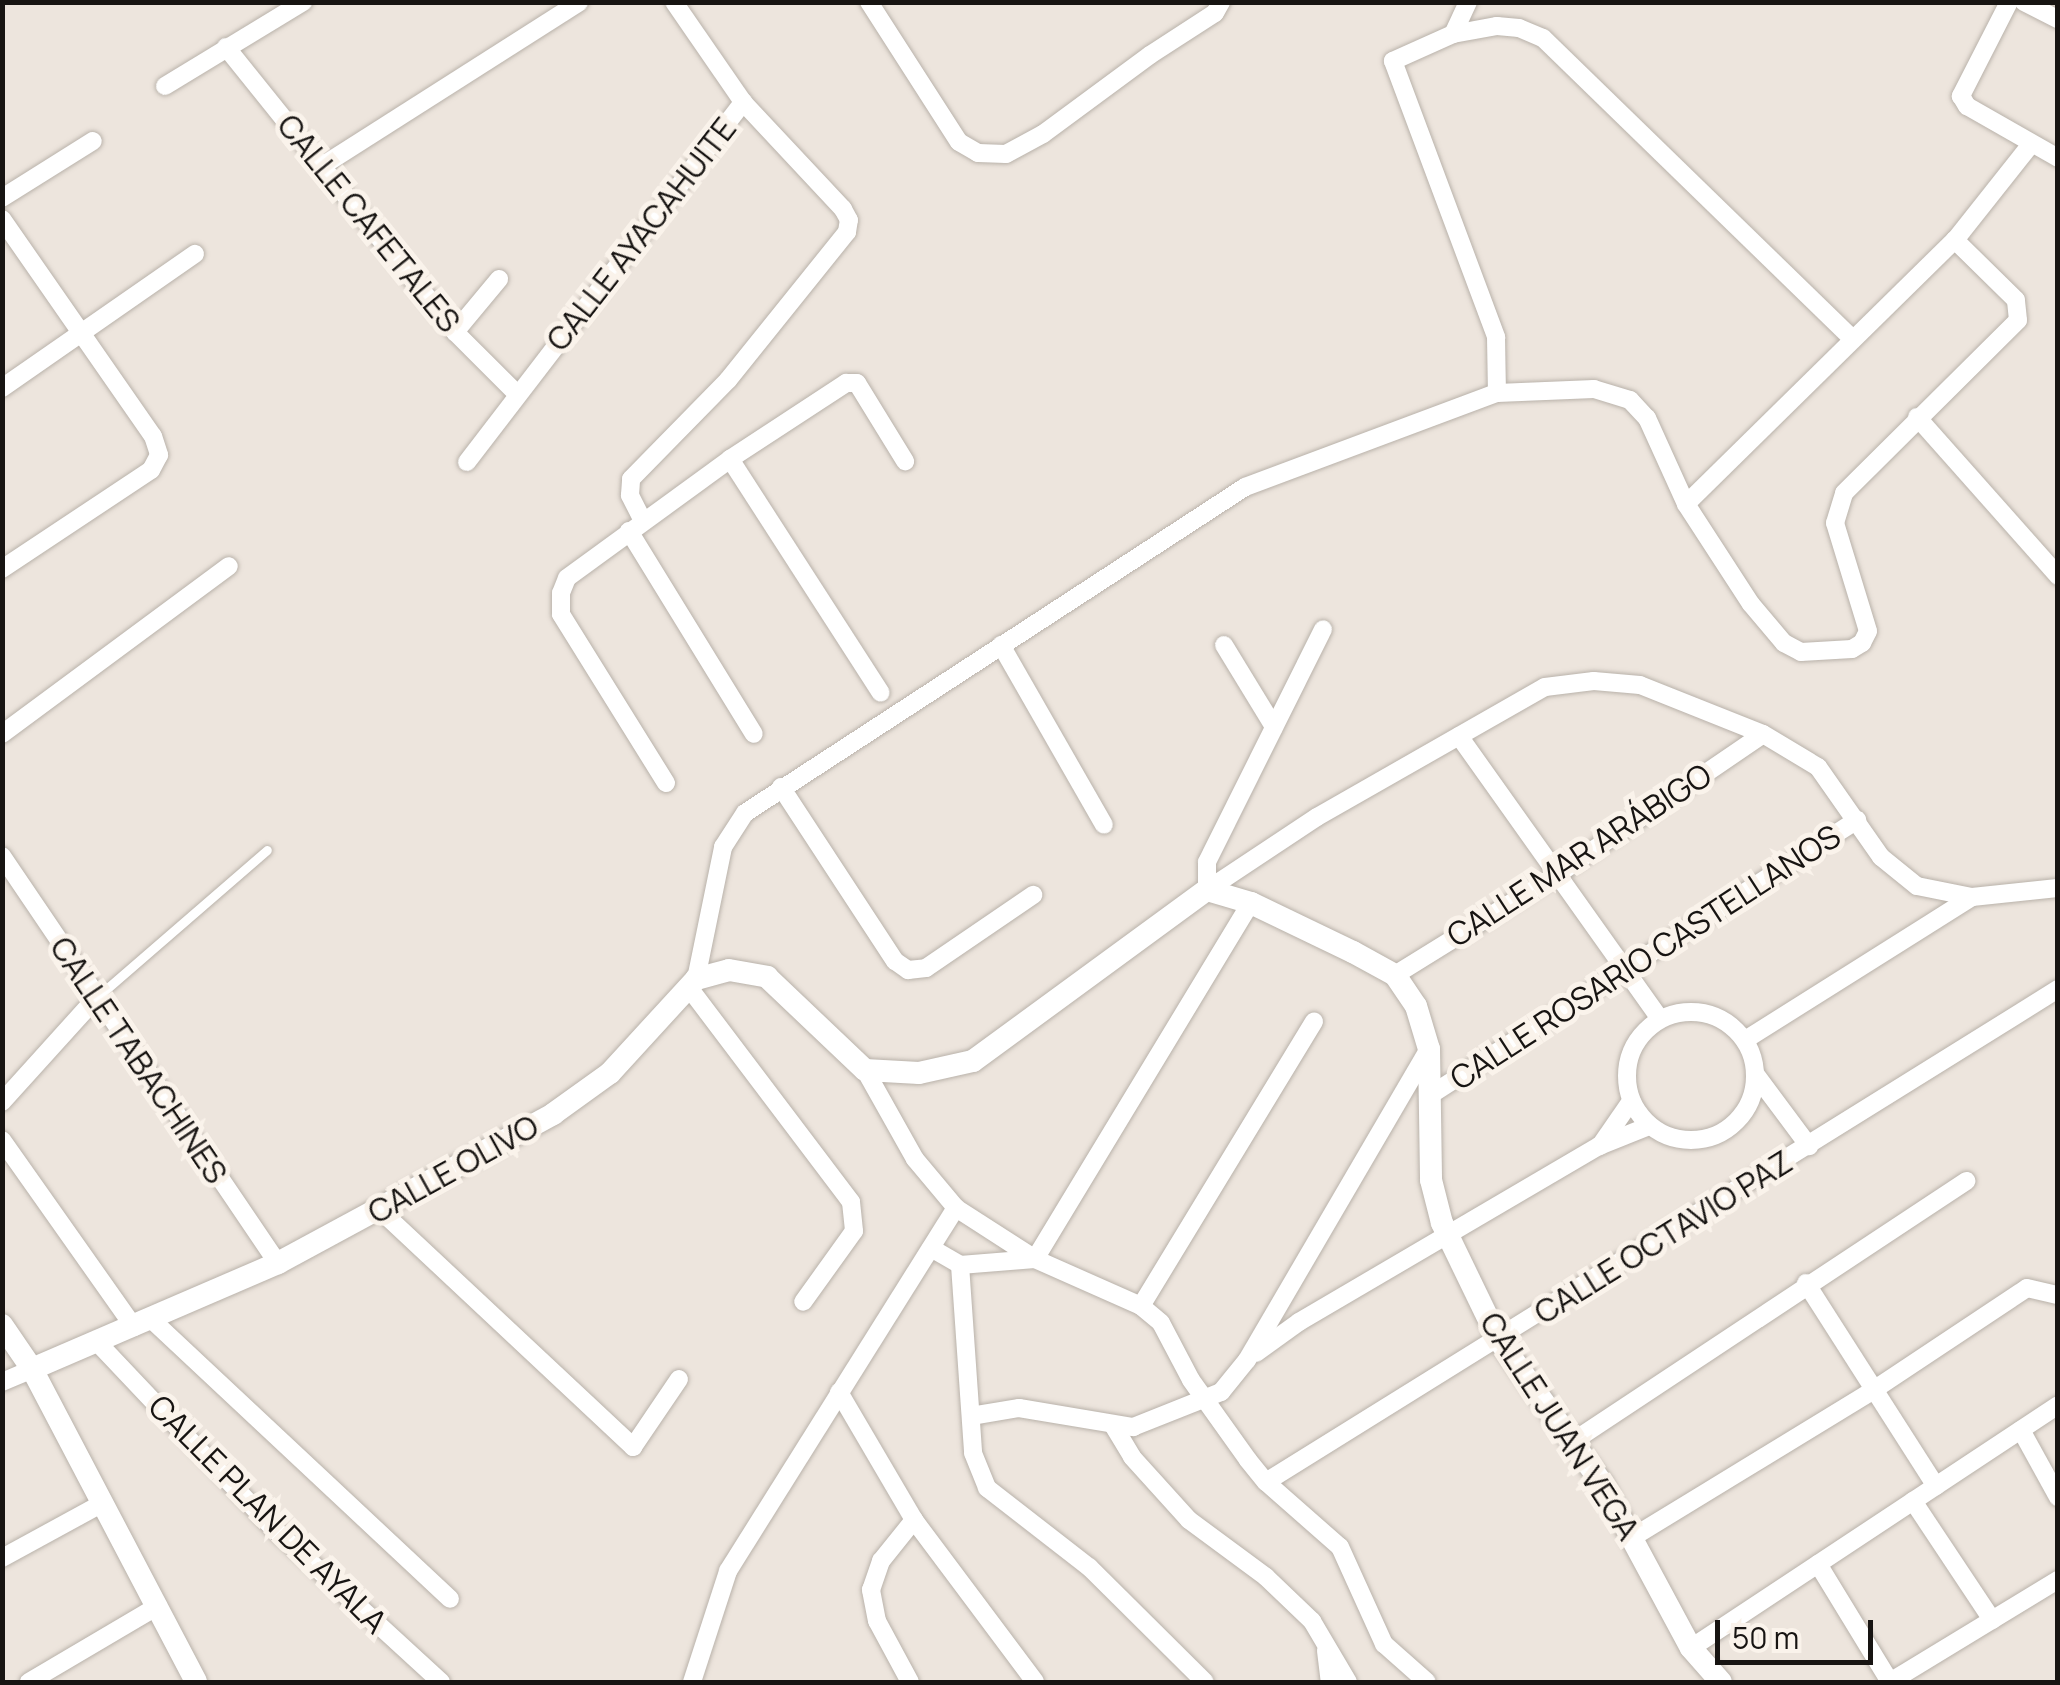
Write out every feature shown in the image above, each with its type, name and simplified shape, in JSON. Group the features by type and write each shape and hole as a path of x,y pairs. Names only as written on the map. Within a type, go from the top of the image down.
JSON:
{"street":[{"path":"166,86 303,2"},
{"path":"322,166 579,2"},
{"name":"CALLE AYACAHUITE","path":"466,462 743,102 674,2"},
{"path":"870,2 959,142 978,153 1006,154 1043,134 1150,54 1214,14 1220,2"},
{"path":"1453,34 1468,2"},
{"path":"2010,2 1961,96 1963,102 2058,158"},
{"path":"2033,4 2058,19"},
{"path":"1498,393 1496,337 1394,61 1453,34 1497,26 1519,28 1543,38 1851,338"},
{"name":"CALLE CAFETALES","path":"226,46 455,332 518,394"},
{"path":"743,102 843,209 849,220 847,232 728,380 631,479 630,495 636,526 754,734"},
{"path":"2,198 93,141"},
{"path":"1686,504 1955,240 2031,144"},
{"path":"2,219 153,436 159,455 151,470 2,569"},
{"path":"803,1302 854,1231 851,1202 693,984 724,847 744,813 1245,487 1498,393 1594,389 1630,400 1647,418 1686,504 1751,604 1784,643 1801,652 1852,649 1862,643 1868,632 1835,524 1844,493 1917,416 2018,320 2016,300 1955,240"},
{"path":"2,388 196,254"},
{"path":"455,332 499,280"},
{"path":"666,783 561,614 561,593 567,578 730,459 852,382 857,383 905,462"},
{"path":"1917,416 2058,576"},
{"path":"730,459 881,693"},
{"path":"2,734 229,566"},
{"path":"1207,890 1207,862 1323,629"},
{"path":"1001,645 1104,825"},
{"path":"1224,645 1274,726"},
{"path":"865,1070 918,1072 973,1062 1207,890 1317,817 1545,688 1594,680 1640,685 1762,734 1818,767 1881,856 1918,886 1972,897 2058,888"},
{"name":"CALLE MAR ARÁBIGO","path":"1395,975 1558,874 1762,734"},
{"path":"1459,736 1624,974 1660,1019"},
{"path":"781,787 895,961 908,970 926,968 1033,895"},
{"name":"CALLE ROSARIO CASTELLANOS","path":"1432,1094 1858,820"},
{"name":"CALLE TABACHINES","path":"2,856 278,1263"},
{"path":"2,900 20,887"},
{"path":"1207,890 1252,903 1395,975"},
{"path":"1745,1040 1972,897"},
{"path":"1035,1258 1252,903"},
{"path":"693,984 729,970 767,976 865,1070 915,1159 956,1208 1035,1258 1142,1306 1161,1323 1206,1400 1266,1482 1340,1547 1384,1644 1426,1682"},
{"name":"CALLE JUAN VEGA","path":"1395,975 1416,1006 1428,1050 1431,1180 1449,1237 1498,1339 1572,1442 1633,1538 1691,1648 1721,1682"},
{"name":"CALLE OLIVO","path":"32,1369 278,1263 553,1114 610,1073 693,984"},
{"name":"CALLE OCTAVIO PAZ","path":"1266,1482 2058,989"},
{"path":"2,1102 96,998"},
{"path":"1756,1075 1746,1111 1719,1136 1682,1141 1649,1126 1631,1101 1626,1070 1637,1040 1660,1019 1691,1011 1722,1018 1745,1040 1756,1075 1809,1146"},
{"path":"1142,1306 1314,1021"},
{"name":"CALLE ROSARIO CASTELLANOS","path":"1206,1400 1234,1382 1428,1050"},
{"path":"1599,1146 1631,1101"},
{"path":"1247,1360 1299,1322 1599,1146 1649,1126"},
{"path":"2,1140 143,1324 450,1599"},
{"path":"1572,1442 1806,1283 1967,1180"},
{"path":"692,1682 728,1571 956,1208"},
{"path":"380,1210 632,1447 679,1378"},
{"path":"931,1248 960,1265 1035,1258"},
{"path":"960,1265 973,1453 987,1488 1090,1567 1205,1682"},
{"path":"1806,1283 1936,1486"},
{"path":"1633,1538 1875,1389 2027,1288 2058,1295"},
{"path":"2,1325 32,1369 196,1682"},
{"name":"CALLE PLAN DE AYALA","path":"98,1342 273,1528 441,1682"},
{"path":"2,1382 32,1369"},
{"path":"839,1392 914,1520 1034,1682"},
{"path":"971,1416 1019,1408 1133,1427 1206,1400"},
{"path":"1691,1648 2058,1406"},
{"path":"1113,1425 1132,1457 1189,1520 1266,1576 1312,1621 1348,1682"},
{"path":"2020,1430 2058,1497"},
{"path":"1913,1501 1992,1620"},
{"path":"2,1558 103,1504"},
{"path":"910,1682 876,1622 871,1590 880,1561 914,1520"},
{"path":"1818,1564 1890,1682 2058,1580"},
{"path":"30,1682 158,1606"},
{"path":"1326,1646 1330,1682"}],"lane":[{"path":"96,998 267,850"}]}
